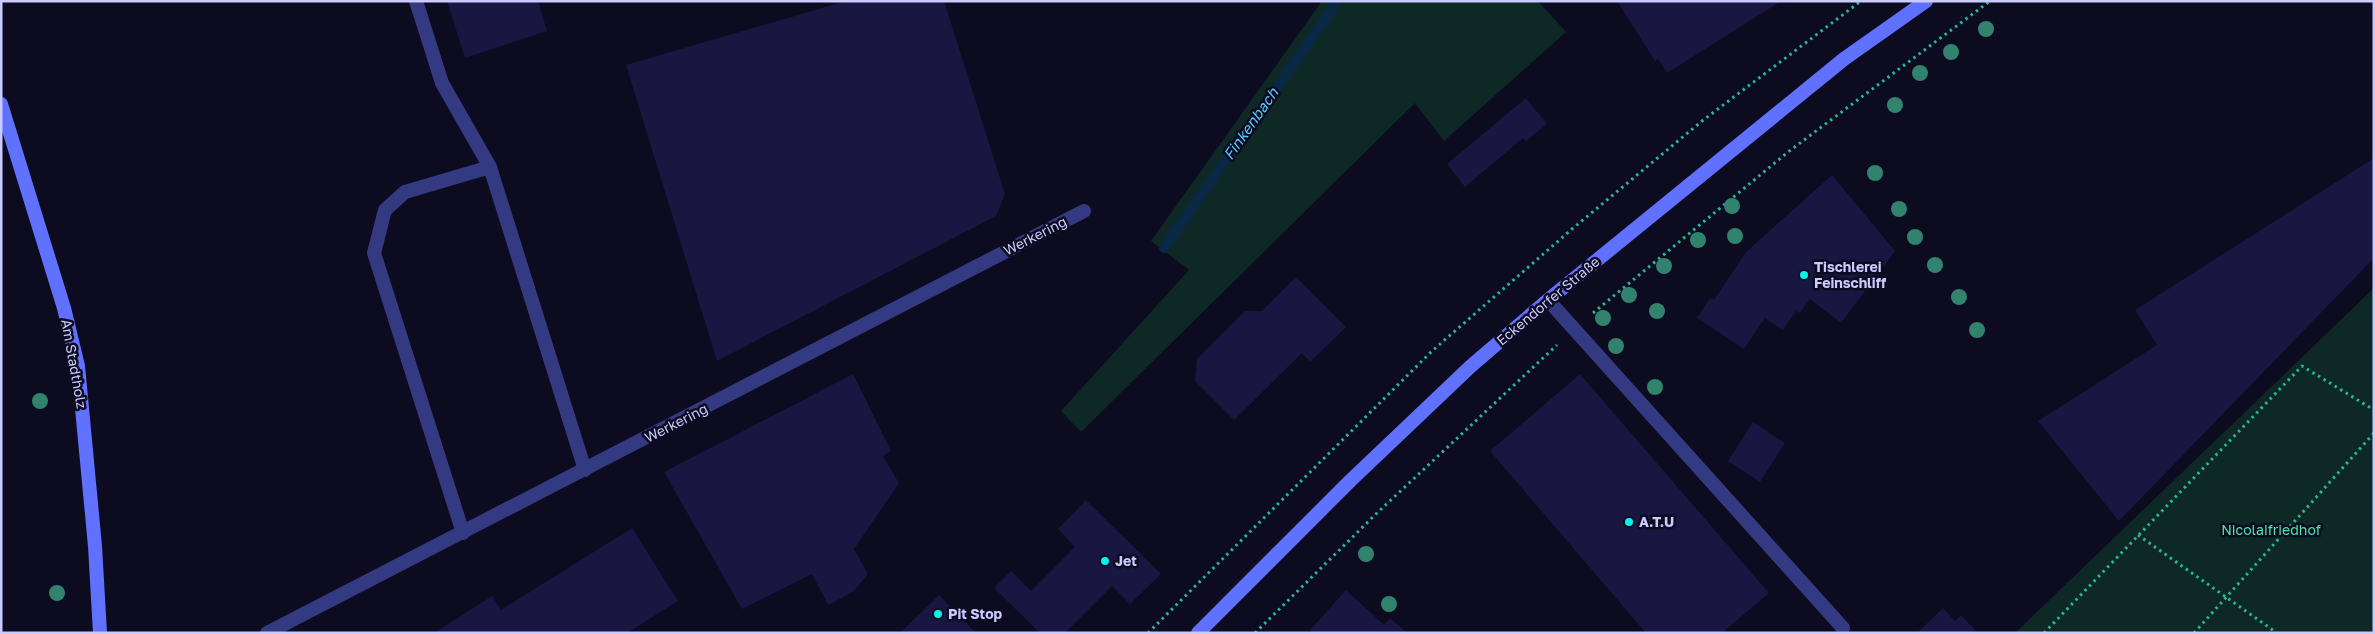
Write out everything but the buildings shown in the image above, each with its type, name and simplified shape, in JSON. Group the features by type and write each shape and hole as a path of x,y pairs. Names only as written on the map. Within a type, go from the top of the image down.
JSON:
{"main road":[{"name":"Eckendorfer Straße","path":"1198,633 1471,366 1548,300 1844,59 1926,1"},
{"name":"Am Stadtholz","path":"1,104 64,308 78,366 93,528 100,633"}],"street":[{"path":"416,1 442,83 490,167 586,470"},
{"path":"463,533 374,253 385,210 405,192 490,167"},
{"name":"Werkering","path":"267,633 586,470 1084,211"},
{"path":"1548,300 1843,628"}],"path":[{"path":"1148,633 1440,344 1572,229 1702,121 1861,1"},
{"path":"1255,633 1378,512 1574,329 1788,152 1990,1"},
{"path":"2044,633 2302,366 2374,410"},
{"path":"2194,633 2374,433"},
{"path":"2138,535 2277,633"}],"green space":[{"path":"1322,1 1538,1 1566,32 1444,141 1415,103 1081,432 1061,411 1189,270 1151,241"},
{"name":"Nicolaifriedhof","path":"2374,288 2374,633 2015,633"}],"waterway":[{"name":"Finkenbach","path":"1164,248 1338,1"}],"place":[{"name":"Tischlerei Feinschliff","path":"1804,275"},
{"name":"A.T.U","path":"1629,522"},
{"name":"Jet","path":"1105,561"},
{"name":"Pit Stop","path":"938,614"}]}
